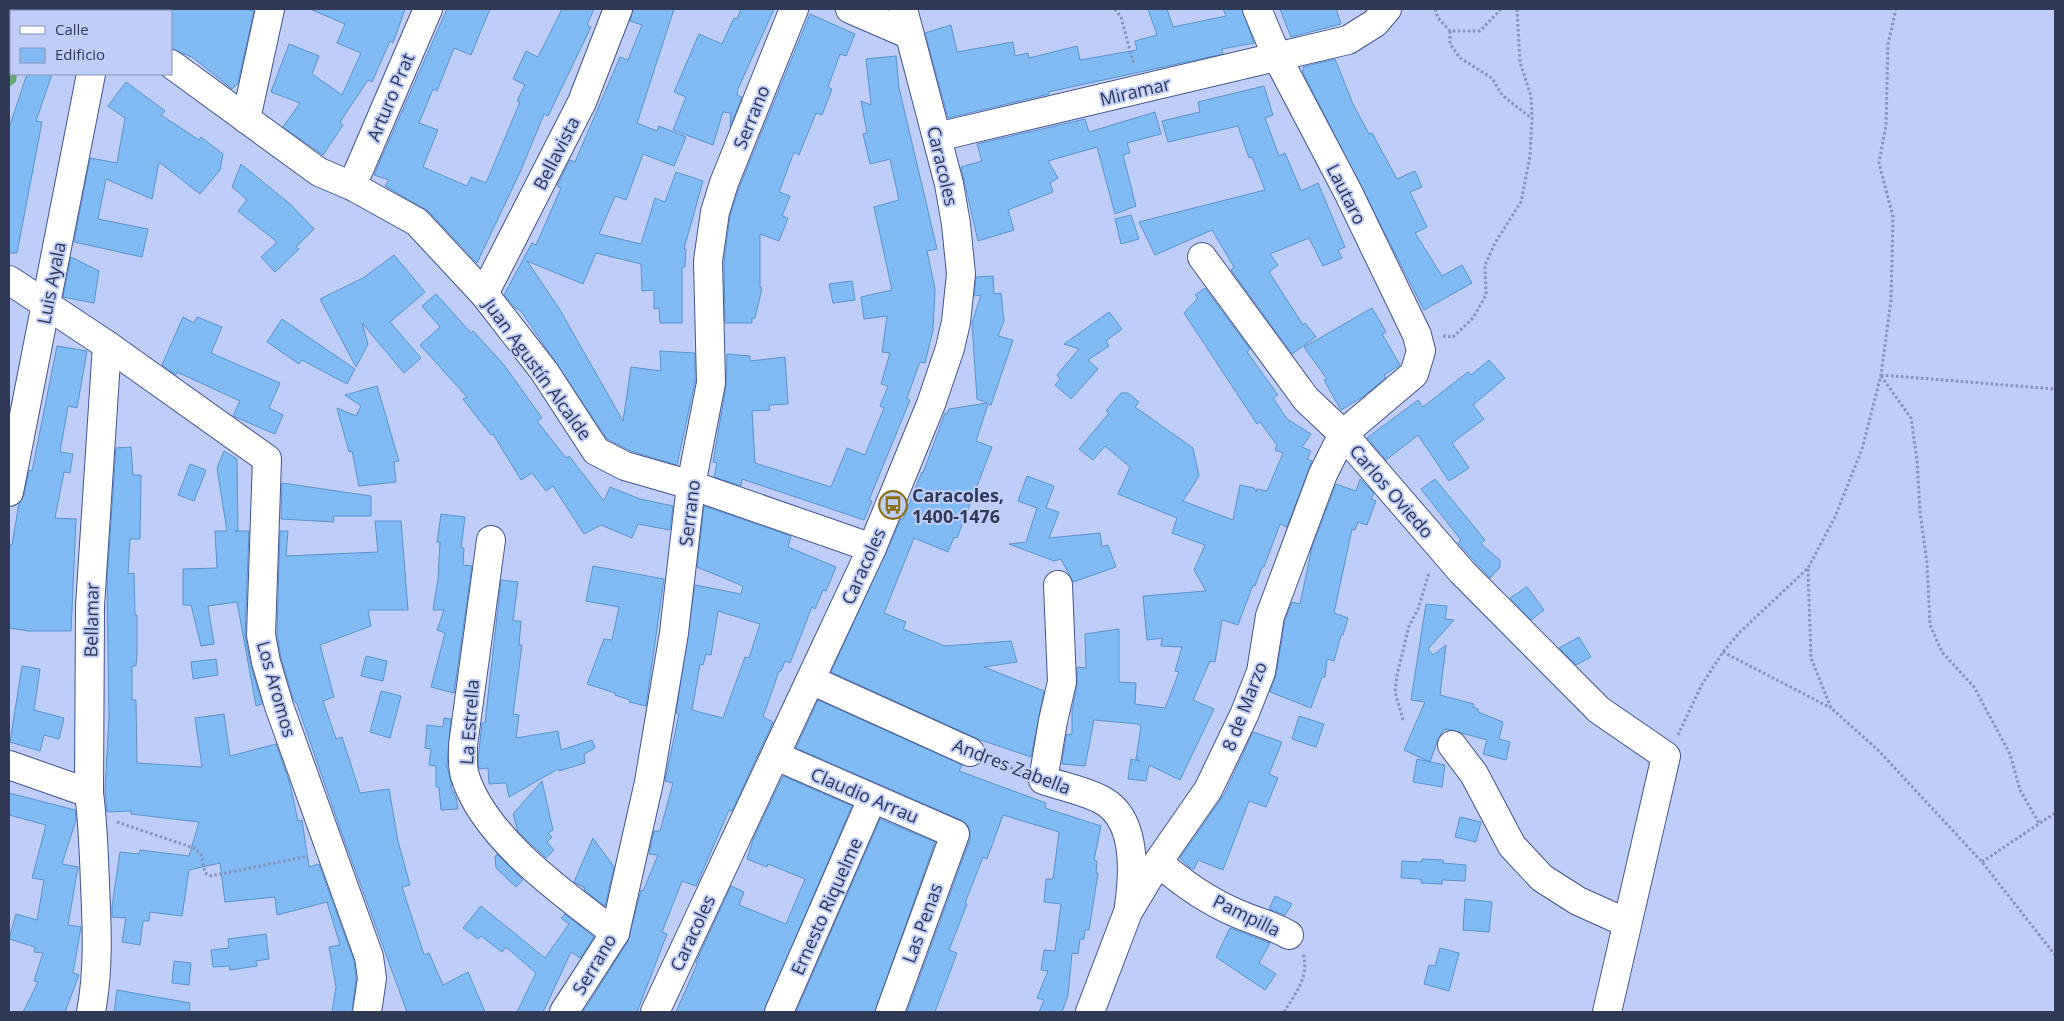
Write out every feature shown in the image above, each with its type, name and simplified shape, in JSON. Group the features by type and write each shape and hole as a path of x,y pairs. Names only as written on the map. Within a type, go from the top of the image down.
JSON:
{"street":[{"path":"96,9 102,10"},
{"path":"246,119 270,9"},
{"name":"Arturo Prat","path":"352,186 428,9"},
{"name":"Bellavista","path":"484,294 582,102 618,9"},
{"name":"Serrano","path":"564,1012 615,933 633,858 663,706 684,559 691,485 711,383 708,261 715,212 724,183 794,9"},
{"path":"850,9 910,35"},
{"name":"Caracoles","path":"655,1012 872,548 931,404 950,348 956,322 961,274 957,232 950,184 903,9"},
{"name":"Lautaro","path":"1257,9 1277,58 1348,192 1417,335 1420,358 1418,366 1409,380"},
{"name":"Miramar","path":"937,137 1333,44 1363,33 1387,9"},
{"name":"Juan Agustín Alcalde","path":"172,65 319,172 352,186 417,222 484,294 544,371 596,451 625,466 691,485 872,548"},
{"name":"Luis Ayala","path":"9,492 91,75"},
{"name":"Carlos Oviedo","path":"1202,257 1306,399 1343,434 1444,551 1599,710 1666,756"},
{"path":"9,280 107,344"},
{"name":"Bellamar","path":"91,1012 97,968 91,803 90,606 107,344"},
{"name":"Los Aromos","path":"107,344 267,459 261,635 266,662 279,706 369,957 372,978 367,1012"},
{"name":"8 de Marzo","path":"1090,1012 1128,912 1158,862 1208,790 1244,715 1261,672 1270,616 1296,542 1323,474 1343,434 1409,380"},
{"name":"La Estrella","path":"491,540 463,745 465,775 480,806 509,843 555,888 615,933"},
{"path":"1043,780 1062,682 1058,586"},
{"name":"Andres Zabella","path":"811,680 970,752"},
{"path":"1452,745 1474,774 1512,846 1542,878 1578,901 1627,923"},
{"name":"Claudio Arrau","path":"776,756 955,834"},
{"path":"1607,1012 1666,756"},
{"path":"9,765 91,803"},
{"name":"Andres Zabella","path":"1043,780 1098,798 1110,805 1122,820 1130,849 1133,879 1128,912"},
{"name":"Ernesto Riquelme","path":"779,1012 872,799"},
{"name":"Las Penas","path":"890,1012 955,834"},
{"name":"Pampilla","path":"1158,862 1176,878 1235,912 1272,925 1289,936"}],"path":[{"path":"1115,9 1121,17 1140,90"},
{"path":"1435,9 1438,18 1450,31 1450,44 1460,58 1492,78 1502,95 1518,110 1532,118"},
{"path":"1450,31 1480,31 1501,9"},
{"path":"1417,335 1453,336 1473,318 1486,295 1485,265 1495,243 1521,202 1530,156 1532,118 1531,96 1520,62 1517,9"},
{"path":"1666,756 1701,686 1723,652 1740,632 1808,568 1835,516 1862,449 1880,375 1890,300 1893,217 1879,164 1886,125 1888,44 1896,9"},
{"path":"1880,375 2055,389"},
{"path":"1880,375 1911,418 1931,600 1930,625 1942,652 1974,687 2010,754 2020,790 2039,823"},
{"path":"1403,720 1395,692 1404,644 1409,626 1422,597 1426,580 1433,564 1444,551"},
{"path":"1808,568 1810,658 1831,708"},
{"path":"1723,652 1831,708 1878,750 1982,862 2055,955"},
{"name":"Andres Zabella","path":"970,752 1043,780"},
{"path":"91,803 194,848 201,854 205,874 211,876 330,851"},
{"path":"1982,862 2055,814"},
{"name":"Pampilla","path":"1284,1012 1303,980 1305,970 1302,950 1289,936"}],"green space":[{"path":"10,19 10,75 17,75 16,82 9,87"}],"building":[{"path":"244,9 254,11 238,83 232,89 192,57 172,49 171,10"},
{"path":"310,9 405,9 393,43 390,41 372,82 368,80 340,122 343,125 323,155 283,127 300,103 271,92 289,44 319,56 312,74 342,95 361,53 337,43 345,24"},
{"path":"447,9 490,9 471,55 454,48 437,91 433,89 419,123 438,130 423,167 467,186 471,177 486,183 520,102 517,101 525,85 513,79 526,51 538,57 562,9 594,9 587,25 591,27 548,116 544,114 521,170 477,263 428,211 385,186 389,180 374,175"},
{"path":"633,9 674,9 637,123 657,131 659,126 686,137 674,166 643,154 626,200 615,196 599,234 641,244 655,198 665,202 676,172 703,181 684,249 686,249 685,267 682,267 682,323 660,323 659,308 654,309 654,290 642,291 641,264 596,253 583,284 527,261 560,310 623,421 631,367 661,371 660,351 695,353 695,382 677,465 631,451 607,439 521,311 514,307 504,295 532,243 536,245 561,188 557,186 570,160 575,162 620,57 628,60 642,25 630,21"},
{"path":"741,9 774,9 738,89 737,95 742,97 730,127 731,113 723,112 713,145 673,130 686,97 674,92 699,34 722,44 734,18 737,19"},
{"path":"1148,9 1167,9 1173,27 1226,16 1223,9 1242,9 1254,43 1222,49 1223,54 1048,92 1049,94 948,118 925,33 951,25 957,52 1013,42 1015,56 1028,53 1029,58 1077,46 1080,60 1137,50 1135,41 1157,35"},
{"path":"1280,9 1336,9 1341,24 1291,37"},
{"path":"810,14 855,34 846,56 840,54 828,87 832,89 822,115 816,113 799,155 794,152 779,192 790,196 782,216 788,218 779,241 760,234 760,287 762,288 755,318 752,318 752,323 725,323 724,262 730,215 739,188"},
{"path":"896,56 899,88 937,249 927,251 935,289 933,330 925,363 920,362 907,398 910,400 869,500 872,501 864,520 742,479 741,486 714,477 717,463 713,462 726,386 727,354 750,356 750,361 785,357 788,404 769,405 770,410 752,411 755,463 831,487 847,448 865,455 884,408 880,406 888,386 881,384 890,353 882,352 887,316 864,319 861,297 892,290 874,207 899,200 890,159 870,164 863,134 867,133 861,101 871,105 866,59"},
{"path":"1335,59 1353,104 1369,134 1372,133 1397,179 1415,171 1422,187 1410,192 1427,227 1415,233 1442,276 1462,265 1472,283 1424,310 1302,71 1304,70 1303,67"},
{"path":"27,75 52,75 36,121 42,122 17,253 9,253 9,128"},
{"path":"126,82 165,111 161,115 199,140 201,137 223,154 220,170 200,194 159,162 152,199 106,179 98,219 148,229 142,257 74,242 90,158 117,163 125,118 108,106"},
{"path":"1264,86 1273,115 1265,118 1279,156 1285,153 1301,191 1318,183 1345,247 1338,250 1342,258 1323,266 1309,238 1270,254 1278,265 1269,272 1303,325 1305,323 1316,337 1292,354 1231,270 1234,267 1212,230 1155,255 1139,222 1265,190 1252,157 1249,158 1238,126 1168,142 1162,121 1200,112 1198,102"},
{"path":"1155,112 1161,134 1127,143 1130,153 1123,155 1136,206 1115,214 1097,147 1048,161 1058,178 1050,183 1053,192 1008,210 1014,230 978,241 961,167 982,161 977,144 1085,119 1089,132"},
{"path":"241,164 291,205 314,229 296,247 299,249 275,272 261,257 277,242 238,211 247,200 232,187"},
{"path":"1131,215 1139,239 1121,244 1115,219"},
{"path":"394,255 425,292 390,322 421,358 404,373 362,323 368,344 356,367 320,299 363,278"},
{"path":"71,257 99,271 94,303 63,297"},
{"path":"993,276 994,294 1001,293 1004,321 998,336 1013,340 991,405 988,404 976,441 992,447 957,538 954,537 948,552 914,538 884,613 906,622 903,629 945,646 1011,641 1017,662 984,667 1044,691 1031,757 978,739 831,672 901,519 903,519 923,473 945,413 947,414 949,409 987,403 977,399 972,323 981,295 974,296 976,277"},
{"path":"852,281 855,300 833,303 829,284"},
{"path":"1205,288 1250,349 1247,352 1278,395 1273,398 1287,419 1311,434 1302,447 1311,451 1307,459 1312,461 1287,527 1280,524 1264,567 1262,567 1255,586 1253,585 1238,625 1222,620 1215,662 1210,661 1193,700 1214,709 1180,780 1149,765 1146,781 1128,779 1131,759 1140,761 1136,759 1141,726 1138,724 1094,720 1085,766 1062,764 1066,735 1072,734 1072,710 1077,685 1077,667 1086,668 1085,634 1119,629 1119,682 1136,683 1135,704 1165,708 1179,672 1175,671 1182,647 1161,646 1162,638 1147,640 1143,596 1206,591 1194,570 1205,545 1172,533 1177,518 1118,494 1130,467 1105,446 1093,460 1079,449 1109,413 1106,411 1121,393 1128,393 1139,402 1135,407 1193,448 1199,476 1183,501 1233,520 1240,485 1254,488 1256,492 1257,489 1267,491 1283,453 1275,450 1277,445 1260,422 1257,424 1184,313 1198,298 1195,295"},
{"path":"436,294 471,333 473,331 504,365 542,418 537,421 566,458 569,456 604,501 610,487 640,499 673,506 670,530 638,524 632,538 601,525 584,534 553,486 546,491 532,473 521,480 493,434 491,435 463,399 467,397 420,345 440,327 422,306"},
{"path":"1372,308 1386,332 1382,334 1400,365 1384,375 1386,378 1364,396 1341,410 1324,380 1327,379 1304,347"},
{"path":"1109,312 1122,329 1106,341 1109,346 1088,360 1098,369 1071,399 1055,385 1060,379 1057,375 1079,349 1064,344"},
{"path":"183,317 194,323 197,317 222,327 211,353 280,383 269,408 283,415 275,434 233,416 240,401 177,372 176,375 162,365"},
{"path":"282,319 355,369 347,384 302,360 299,364 267,342"},
{"path":"57,346 87,351 77,408 68,406 60,452 73,454 70,473 64,472 55,518 76,519 71,631 28,631 9,628 9,545 12,545 19,503 24,495 29,470 32,471"},
{"path":"1489,360 1505,378 1473,405 1484,419 1452,443 1469,468 1449,481 1418,435 1386,460 1367,438 1418,400 1423,407 1468,372 1471,375"},
{"path":"377,386 399,461 394,462 396,482 359,486 352,451 349,452 337,408 356,416 361,406 345,395"},
{"path":"131,447 133,475 141,475 140,539 130,539 128,574 134,573 135,615 137,615 137,654 136,666 132,666 132,700 136,700 137,763 202,767 195,718 224,714 230,756 276,744 290,784 298,821 302,820 309,867 319,864 354,961 356,978 352,1012 332,1012 336,987 329,947 340,945 327,902 277,915 275,897 225,902 220,863 189,870 182,916 150,912 149,921 143,921 140,945 122,942 126,918 112,917 120,852 139,854 140,850 189,856 199,822 131,814 131,811 107,812 105,790 109,717 107,580 116,448"},
{"path":"224,451 237,459 238,531 249,531 245,635 251,666 262,704 256,706 237,602 208,606 214,644 201,646 191,605 183,605 183,569 217,568 215,531 227,531 217,468"},
{"path":"190,464 206,470 194,501 178,495"},
{"path":"1027,476 1054,486 1046,508 1059,512 1049,538 1100,533 1102,547 1108,545 1116,567 1073,582 1061,559 1054,561 1009,544 1026,542 1037,508 1018,501"},
{"path":"1360,479 1374,493 1371,499 1376,501 1367,525 1358,522 1355,530 1352,529 1334,613 1348,618 1334,661 1327,659 1325,677 1322,677 1311,708 1270,692 1276,675 1285,620 1292,602 1300,604 1312,547 1336,484 1356,491"},
{"path":"1435,479 1485,540 1481,544 1500,560 1500,567 1490,578 1458,543 1461,540 1421,489"},
{"path":"282,483 371,496 371,516 333,516 334,522 281,519"},
{"path":"704,506 791,536 788,547 836,567 826,591 823,590 815,609 812,607 790,663 785,661 781,671 779,671 763,717 773,722 732,811 729,810 696,886 682,881 662,932 667,934 637,1012 583,1012 628,941 641,890 643,891 658,855 649,854 654,831 660,831 673,783 665,781 679,714 676,713 695,585 741,594 743,586 697,567","holes":["718,611 760,624 749,658 745,657 723,718 692,710 700,664 703,665 706,654 711,655"]},
{"path":"441,514 465,517 461,548 464,548 463,565 472,566 454,693 431,687 445,633 437,630 444,610 433,610 438,579 440,542 437,542"},
{"path":"375,521 401,521 408,610 368,610 371,626 320,645 334,697 323,701 336,739 342,737 360,793 389,789 398,841 410,885 402,887 424,955 429,953 443,985 468,972 485,1012 407,1012 297,704 294,701 281,658 277,634 280,531 288,531 286,556 378,552"},
{"path":"593,566 664,579 646,706 629,702 630,700 615,695 615,693 587,684 604,639 612,640 619,607 586,601"},
{"path":"501,580 518,582 513,621 521,621 519,645 522,645 513,714 519,715 516,738 558,731 561,750 592,740 595,748 584,754 585,763 559,771 558,769 509,797 506,783 489,784 488,768 479,769 478,760 482,723 485,723"},
{"path":"1527,587 1544,610 1531,620 1510,598"},
{"path":"1426,604 1447,606 1445,619 1454,620 1428,649 1433,655 1446,645 1440,695 1474,704 1473,707 1478,709 1478,712 1503,722 1499,739 1510,742 1506,760 1483,754 1487,740 1444,729 1438,739 1430,762 1404,750 1425,702 1411,700"},
{"path":"1579,637 1591,657 1576,665 1559,648"},
{"path":"366,656 387,661 383,681 361,676"},
{"path":"216,659 218,675 193,679 191,662"},
{"path":"22,666 40,669 34,710 64,718 59,739 44,735 40,751 10,742"},
{"path":"381,691 401,696 390,738 370,732"},
{"path":"818,700 962,765 959,771 1046,803 1045,808 1101,826 1094,860 1097,861 1096,873 1098,873 1089,930 1085,930 1084,939 1080,939 1078,954 1072,953 1068,995 1062,1012 1039,1012 1044,1000 1037,998 1048,971 1041,970 1044,950 1055,951 1061,904 1044,902 1046,879 1053,879 1059,832 1003,815 987,859 983,857 965,903 967,904 949,950 957,953 935,1012 907,1012 970,839 970,831 967,824 961,820 796,748"},
{"path":"1299,716 1324,724 1316,747 1292,739"},
{"path":"444,718 451,719 447,766 452,786 450,786 456,797 458,809 441,810 439,787 436,787 436,766 429,765 431,749 425,748 427,725 443,727"},
{"path":"1253,732 1282,742 1269,774 1278,778 1266,807 1249,801 1223,870 1198,860 1194,869 1189,867 1180,858 1225,793"},
{"path":"1417,759 1445,765 1442,787 1413,782"},
{"path":"783,776 852,806 764,1012 676,1012 697,964 696,962 731,886 744,892 739,905 786,924 805,879 768,864 767,867 747,859 754,837"},
{"path":"542,781 553,830 548,833 552,837 547,842 554,850 546,858 518,832 513,814"},
{"path":"9,793 75,810 76,820 62,864 78,867 68,925 81,927 73,973 79,975 65,1012 23,1012 38,982 34,981 43,953 34,952 35,947 9,939 16,914 37,920 44,880 32,878 46,825 9,815"},
{"path":"1460,817 1481,822 1476,842 1455,837"},
{"path":"880,819 935,842 875,1012 796,1012"},
{"path":"593,838 614,867 605,906 584,890 585,888 574,882"},
{"path":"497,854 523,880 516,887 496,868 495,857"},
{"path":"1422,859 1443,860 1443,863 1466,865 1465,881 1442,880 1442,884 1421,883 1421,879 1401,878 1402,861 1422,862"},
{"path":"1275,896 1292,904 1285,915 1269,909"},
{"path":"1465,899 1492,902 1489,932 1463,930"},
{"path":"481,906 545,958 569,924 561,918 565,914 594,937 580,958 571,952 543,1012 517,1012 536,973 506,947 502,952 481,936 478,939 463,928"},
{"path":"1230,928 1270,943 1259,963 1276,974 1265,990 1216,957"},
{"path":"266,934 269,959 256,961 257,966 230,970 229,966 213,967 211,950 229,948 228,939"},
{"path":"1440,948 1459,953 1449,991 1424,984 1429,965 1435,966"},
{"path":"174,961 191,963 189,985 172,983"},
{"path":"117,990 190,1003 189,1012 114,1012"}],"place":[{"name":"Caracoles, 1400-1476","path":"893,505"}]}
